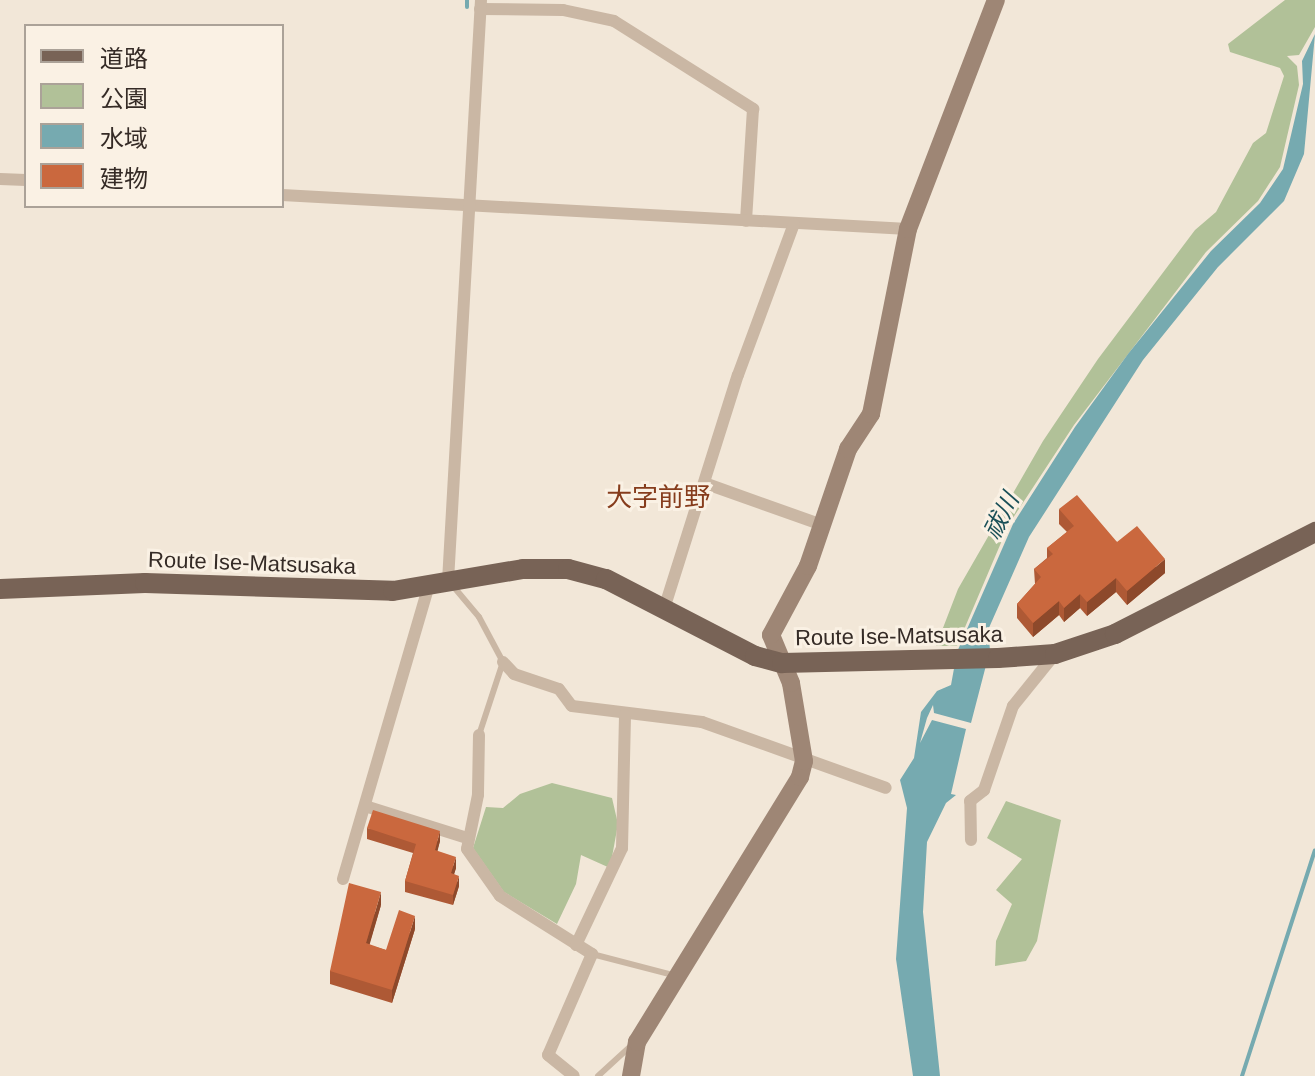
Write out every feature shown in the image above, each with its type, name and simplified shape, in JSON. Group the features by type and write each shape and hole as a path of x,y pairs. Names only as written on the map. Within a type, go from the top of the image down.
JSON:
{"main road":[{"path":"631,1076 637,1042 800,777 804,761 791,683 771,635 822,525 848,449 866,425 878,392 908,229 996,0"},
{"name":"Route Ise-Matsusaka","path":"0,589 145,583 362,591 439,583 523,569 568,569 606,579 755,656 782,663 938,661 1055,654 1115,634 1315,532"}],"street":[{"path":"343,879 439,583 470,206 480,5 563,10 614,21 753,109 746,221"},
{"path":"0,179 24,180"},
{"path":"284,195 908,229"},
{"path":"664,609 707,484 738,375 794,224"},
{"path":"707,484 822,525"},
{"path":"971,840 970,801 984,790 1013,706 1055,654"},
{"path":"503,662 514,674 559,689 572,706 625,715 670,715 702,722 886,788"},
{"path":"576,945 622,848 625,715"},
{"path":"479,735 478,795 467,838 480,872 500,896 592,954 548,1055 574,1076"},
{"path":"365,806 467,838"}],"lane":[{"path":"439,583 479,617 503,662 479,735"},
{"path":"592,954 679,977"},
{"path":"598,1076 628,1045 637,1042"}],"green space":[{"path":"1285,0 1315,0 1315,27 1299,55 1287,56 1297,66 1299,85 1280,167 1258,201 1206,252 1074,425 1009,524 957,646 936,646 958,589 1043,441 1098,359 1195,230 1216,212 1253,143 1266,133 1284,76 1280,68 1230,52 1228,44"},
{"path":"552,783 612,798 618,824 610,868 581,855 576,884 557,924 504,892 473,848 486,807 503,808 520,794"},
{"path":"1006,801 1061,820 1037,941 1026,961 995,966 996,941 1012,904 996,890 1022,859 987,838"}],"water":[{"path":"1315,34 1304,154 1284,201 1218,267 1143,360 1029,537 988,630 990,650 971,723 934,713 933,705 927,718 920,743 932,720 966,729 951,794 956,795 946,803 927,842 923,912 940,1076 913,1076 896,959 907,808 900,780 914,758 921,712 937,691 951,685 957,652 1013,524 1075,427 1128,354 1211,251 1260,203 1283,169 1303,84 1302,61"}],"building":[{"path":"1077,495 1117,542 1137,526 1165,559 1127,591 1116,578 1087,602 1080,594 1064,608 1059,601 1033,623 1017,604 1041,577 1034,569 1053,554 1047,548 1074,526 1059,509"},
{"path":"373,810 440,831 435,850 456,857 451,873 459,876 453,895 405,881 416,844 367,828"},
{"path":"349,883 381,892 366,943 386,950 399,910 415,916 392,990 330,971"}],"waterway":[{"path":"467,0 467,7"},
{"path":"1242,1076 1315,850"}],"district":[{"name":"大字前野","path":"658,498"}],"water label":[{"name":"祓川","path":"1001,516"}]}
